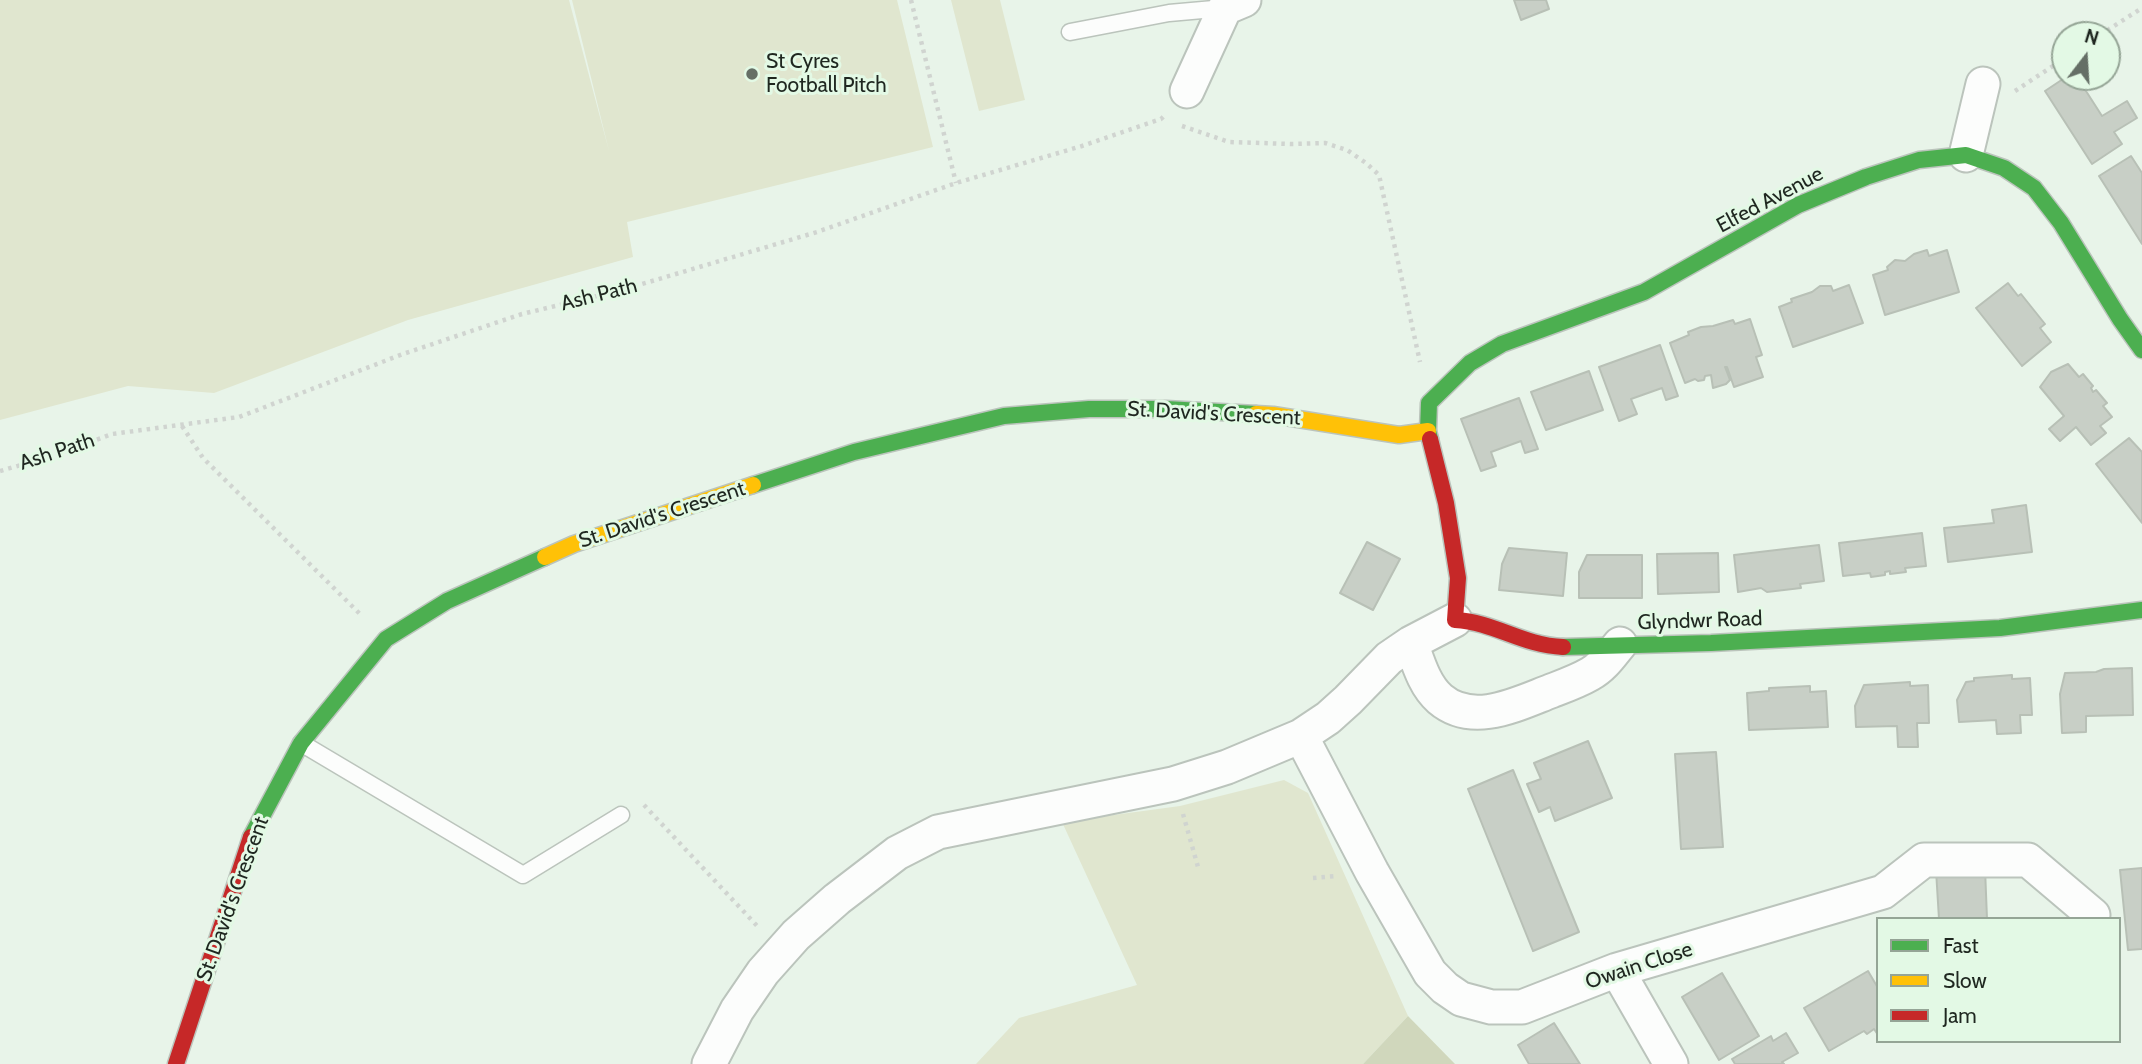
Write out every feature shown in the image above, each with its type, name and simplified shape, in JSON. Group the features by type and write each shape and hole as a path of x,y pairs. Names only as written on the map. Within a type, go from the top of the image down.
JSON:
{"street":[{"path":"1187,91 1230,3"},
{"path":"1966,155 1979,100"},
{"name":"Elfed Avenue","path":"1429,403 1470,363 1502,344 1644,292 1798,205 1866,177 1919,160 1966,155 2004,168 2034,188 2061,223 2142,350"},
{"path":"709,1064 737,1010 763,972 796,935 837,899 897,853 938,832 1173,784 1227,767 1301,736 1328,718 1389,658 1455,620 1458,578 1446,503 1428,431 1429,403"},
{"name":"St. David's Crescent","path":"176,1064 252,834 301,743 386,639 447,601 574,544 854,452 1004,416 1089,409 1166,409 1273,415 1399,435 1428,431"},
{"name":"Glyndwr Road","path":"1455,620 1493,626 1510,636 1534,644 1560,647 1711,643 2000,628 2142,610"},
{"path":"1411,643 1429,686 1440,699 1456,708 1486,713 1506,709 1590,675 1603,665 1620,644"},
{"name":"Owain Close","path":"1301,736 1386,897 1430,973 1461,999 1491,1007 1522,1007 1617,970 1883,892 1924,860 2028,860 2093,915"},
{"path":"1617,970 1671,1064"}],"lane":[{"path":"1070,32 1230,3"},
{"path":"301,743 523,875 621,815"}],"path":[{"path":"911,0 956,183"},
{"path":"2121,22 2142,8"},
{"path":"1979,100 2051,65"},
{"name":"Ash Path","path":"0,471 56,455 112,434 239,417 403,354 522,314 622,290 817,232 956,183 1082,146 1161,119 1187,91"},
{"path":"1161,119 1228,142 1325,143 1348,150 1379,176 1429,403"},
{"path":"182,426 203,458 386,639"},
{"path":"1173,784 1198,867"},
{"path":"621,815 644,805 782,951"}],"green space":[{"path":"0,0 569,0 609,151 572,0 897,0 933,147 627,222 633,257 408,320 214,393 128,386 0,420"},
{"path":"951,0 1000,0 1025,100 979,111"},
{"path":"1284,780 1308,793 1408,1016 1363,1064 976,1064 1019,1018 1137,985 1062,822 1180,806"},
{"path":"1408,1016 1455,1064 1363,1064"}],"building":[{"path":"1514,0 1546,0 1549,9 1521,20"},
{"path":"2051,87 2051,91 2086,91 2102,116 2127,101 2137,118 2114,132 2122,144 2092,164 2045,91"},
{"path":"2131,156 2142,173 2142,244 2099,176"},
{"path":"1927,250 1929,256 1947,250 1959,292 1885,315 1873,275 1888,270 1887,267 1895,260 1905,261 1914,254"},
{"path":"2008,283 2018,296 2021,294 2045,324 2040,328 2051,342 2022,366 1976,308"},
{"path":"1849,285 1863,323 1793,347 1779,307 1820,286 1831,286 1833,291"},
{"path":"1750,319 1762,355 1756,357 1763,377 1734,387 1725,367 1730,380 1726,384 1713,388 1711,375 1705,376 1704,380 1695,379 1685,383 1670,343 1701,327 1733,320 1735,324"},
{"path":"1660,345 1678,396 1666,400 1662,388 1631,399 1637,414 1619,421 1599,367"},
{"path":"2068,364 2079,377 2083,374 2093,386 2093,392 2096,390 2107,403 2103,406 2112,417 2100,426 2106,433 2091,445 2076,427 2060,441 2049,429 2064,416 2040,387 2051,372"},
{"path":"1589,371 1603,410 1546,430 1531,392"},
{"path":"1519,398 1538,449 1525,453 1521,441 1491,452 1496,466 1481,471 1461,419"},
{"path":"2129,438 2142,452 2142,523 2096,464"},
{"path":"2026,505 2032,552 1948,562 1944,528 1994,523 1992,510"},
{"path":"1922,533 1926,566 1905,568 1906,572 1885,572 1885,575 1871,577 1870,573 1843,576 1839,543"},
{"path":"1367,542 1400,559 1373,610 1340,593"},
{"path":"1819,545 1824,581 1800,584 1801,588 1767,592 1761,588 1738,592 1734,555"},
{"path":"1509,548 1567,553 1563,596 1499,590 1502,564"},
{"path":"1718,553 1719,592 1658,594 1657,554"},
{"path":"1587,555 1642,555 1642,598 1579,598 1579,572"},
{"path":"2132,668 2133,715 2086,716 2086,732 2062,733 2060,694 2065,673"},
{"path":"2012,675 2012,679 2030,678 2032,715 2020,715 2021,733 1997,734 1996,720 1959,722 1957,700 1966,682 1974,681 1974,678"},
{"path":"1910,682 1910,686 1928,685 1929,723 1917,723 1918,747 1898,747 1897,726 1856,727 1855,706 1864,685"},
{"path":"1810,686 1810,692 1826,691 1828,727 1749,730 1747,693 1769,691 1769,688"},
{"path":"1588,741 1612,798 1555,821 1550,807 1539,812 1527,784 1541,779 1534,763"},
{"path":"1716,752 1723,847 1681,849 1675,754"},
{"path":"1513,770 1579,932 1533,951 1468,789"},
{"path":"1985,868 1987,917 1939,917 1936,870"},
{"path":"2142,868 2142,949 2128,950 2120,870"},
{"path":"1868,971 1876,985 1876,1032 1874,1029 1867,1034 1864,1031 1829,1051 1804,1008"},
{"path":"1722,973 1759,1036 1719,1060 1682,997"},
{"path":"1554,1023 1580,1064 1529,1064 1518,1045"},
{"path":"1786,1033 1798,1053 1782,1062 1784,1064 1735,1064 1732,1059 1771,1036 1773,1041"}],"traffic: fast":[{"path":"1430,439 1429,403 1470,363 1502,344 1644,292 1798,205 1866,177 1919,160 1966,155 2004,168 2034,188 2061,223 2142,350"},
{"path":"753,485 854,452 1004,416 1089,409 1166,409 1256,414"},
{"path":"251,837 301,743 386,639 447,601 545,557"},
{"path":"1563,647 1711,643 2000,628 2142,610"}],"traffic: slow":[{"path":"1256,414 1399,435 1428,431"},
{"path":"545,557 574,544 753,485"}],"traffic: jam":[{"path":"1430,439 1446,503 1458,578 1455,620 1483,625 1534,642 1563,647"},
{"path":"176,1064 251,837"}],"place":[{"name":"St Cyres Football Pitch","path":"752,74"}]}
